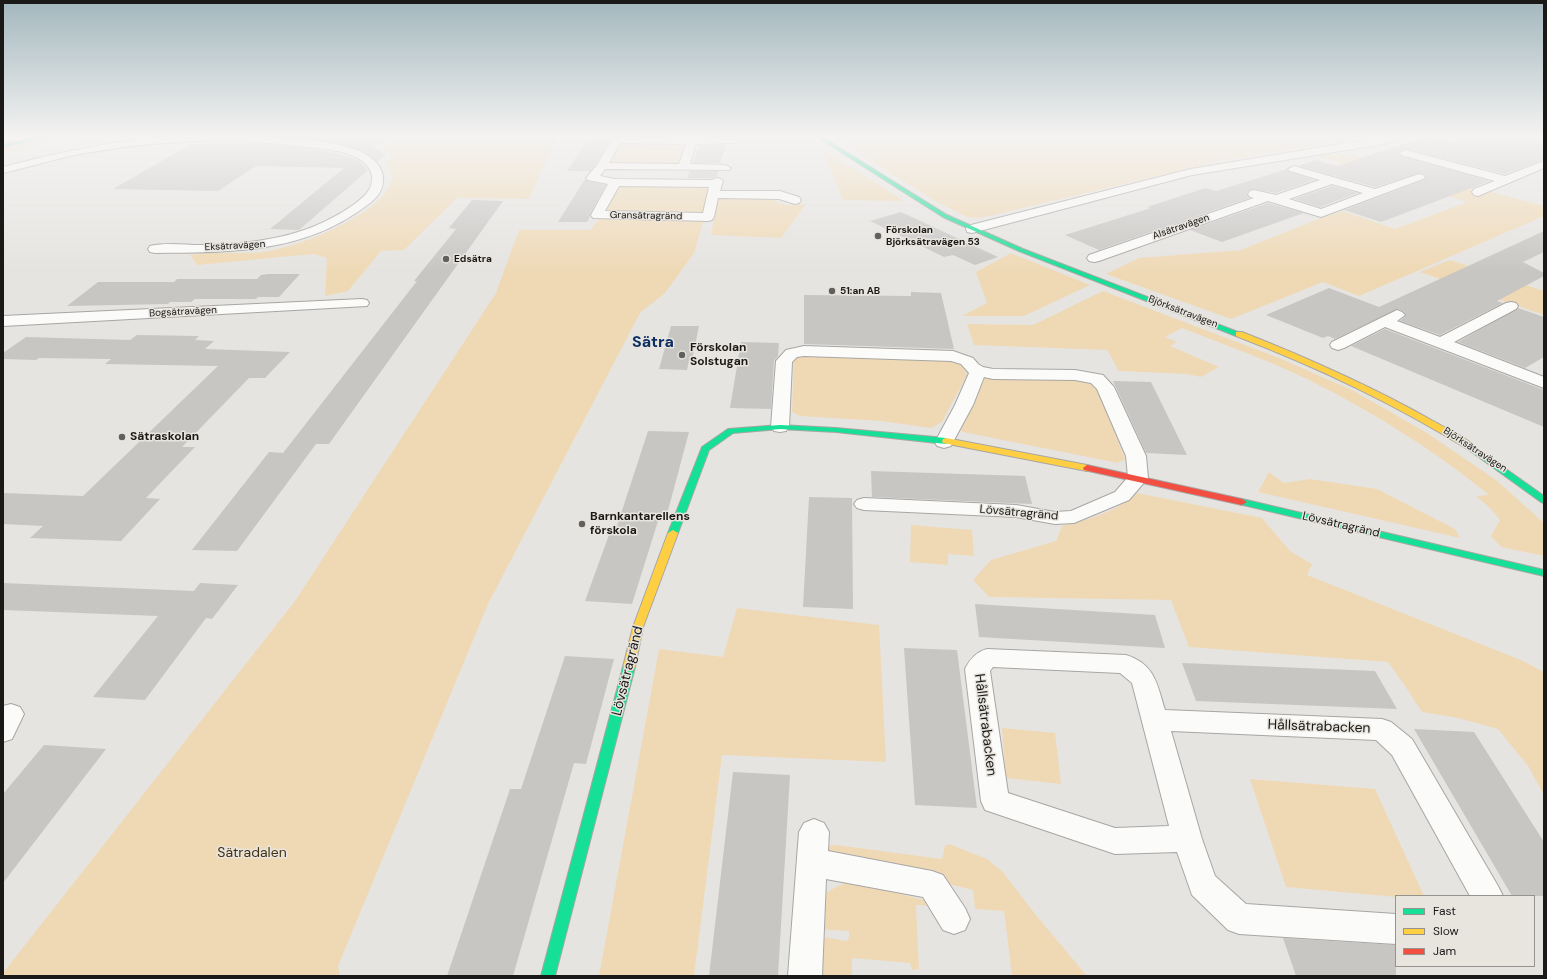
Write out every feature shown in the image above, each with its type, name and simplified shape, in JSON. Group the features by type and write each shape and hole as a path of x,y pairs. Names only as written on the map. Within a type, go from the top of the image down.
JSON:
{"street":[{"name":"Eksätravägen","path":"155,249 252,247 281,242 309,233 340,219 362,204 374,191 379,181"},
{"path":"607,181 780,195 794,200"},
{"name":"Gransätragränd","path":"615,182 597,215 708,217 717,181"},
{"name":"Björksätravägen","path":"889,181 946,216 972,229 1021,250 1304,358 1346,377 1430,421 1511,474 1544,500"},
{"path":"972,229 1158,181"},
{"name":"Alsätravägen","path":"1094,258 1272,198 1330,181"},
{"path":"1334,181 1375,193"},
{"path":"1253,193 1321,213 1409,181"},
{"path":"1478,192 1504,181"},
{"name":"Bogsätravägen","path":"3,321 362,303"},
{"path":"1441,343 1511,306"},
{"path":"1338,345 1391,319 1441,343 1544,383"},
{"path":"780,428 784,361 792,353 804,351 953,356 967,361 972,368 978,371 992,374 1075,375 1097,379 1106,387 1136,456 1138,478"},
{"path":"944,442 964,405 978,371"},
{"name":"Lövsätragränd","path":"548,976 634,648 638,627 705,449 731,431 780,428 836,430 962,443 1138,478 1544,573"},
{"name":"Lövsätragränd","path":"864,504 1016,511 1055,518 1074,517 1122,496 1138,478"},
{"name":"Hållsätrabacken","path":"1187,839 1115,841 995,801 976,669 987,658 1126,664 1143,678 1187,839 1203,885 1239,919 1395,929"},
{"name":"Hållsätrabacken","path":"1154,720 1382,730 1402,747 1486,895"},
{"path":"805,976 813,847 932,884 954,919"}],"green space":[{"path":"392,181 537,181 529,199 457,198 404,250 381,251 348,291 325,296 327,258 313,254 197,265 190,255 208,253 263,252 293,245 340,226 380,199"},
{"path":"835,181 872,181 904,201 843,200"},
{"path":"903,181 1138,181 981,218 967,217 935,201"},
{"path":"1398,181 1450,181 1544,206 1544,216 1359,296 1323,282 1231,319 1106,274 1139,258 1241,250 1321,218 1343,211 1395,229 1467,202"},
{"path":"626,184 705,186 710,188 702,212 698,214 612,213 607,211 617,188"},
{"path":"770,197 779,203 787,205 806,204 781,238 711,235 718,198"},
{"name":"Sätradalen","path":"601,217 704,219 694,253 665,293 640,313 488,604 338,966 340,976 3,976 3,973 295,601 496,293 519,230 590,230"},
{"path":"1011,253 1090,285 1024,316 962,316 987,303 976,272"},
{"path":"1450,260 1544,291 1544,315 1420,272"},
{"path":"1103,291 1279,358 1352,390 1427,433 1496,480 1544,523 1544,556 1501,547 1491,536 1500,520 1491,509 1476,496 1489,495 1425,447 1333,392 1262,359 1182,328 1165,337 1177,342 1170,346 1219,367 1201,377 1187,374 1119,371 1107,350 974,345 967,324 1033,325"},
{"path":"794,355 954,359 961,363 967,375 942,422 931,428 881,421 800,416 792,412"},
{"path":"980,377 1088,380 1096,383 1125,459 1118,463 963,432 953,426"},
{"path":"1269,472 1284,483 1310,479 1377,489 1455,529 1460,538 1258,492"},
{"path":"1137,493 1262,518 1290,551 1312,564 1307,575 1521,660 1544,672 1544,795 1528,766 1498,729 1458,718 1422,712 1388,662 1189,647 1171,600 989,597 973,580 991,560 1056,541 1062,526 1092,518 1112,510"},
{"path":"911,525 972,530 974,556 948,554 948,565 910,562"},
{"path":"737,608 879,625 886,762 722,755 694,976 599,976 659,649 723,657"},
{"path":"1002,728 1055,733 1061,784 1006,778"},
{"path":"1250,779 1375,789 1424,895 1395,895 1395,897 1286,887"},
{"path":"949,844 987,859 1003,872 1035,914 1087,976 1012,976 1004,911 975,909 973,890 830,856 827,851 829,846 836,845 942,859 945,846"},
{"path":"845,883 862,884 935,903 935,906 916,905 919,969 912,970 910,963 852,958 852,976 816,976 817,936 847,941 849,937 849,931 817,929 819,905 824,895"}],"building":[{"path":"127,181 234,181 218,191 113,189"},
{"path":"329,181 356,181 299,230 270,229"},
{"path":"584,181 606,185 587,222 558,222"},
{"path":"1249,181 1313,181 1276,193 1254,189 1250,190 1247,193 1249,198 1099,250 1065,235 1151,208 1147,207 1205,188 1216,191"},
{"path":"1352,181 1395,181 1375,187"},
{"path":"1422,181 1490,181 1381,222 1344,210"},
{"path":"1332,186 1358,193 1320,207 1294,199"},
{"path":"472,200 503,201 329,444 316,444 237,551 192,550 269,452 283,453 417,281 414,281 456,229 449,228"},
{"path":"1268,203 1304,213 1222,242 1190,230"},
{"path":"901,212 998,257 975,265 953,255 944,257 870,221"},
{"path":"1544,231 1544,252 1523,262 1544,273 1544,276 1497,301 1503,303 1440,335 1400,321 1406,315 1403,311 1398,309 1335,339 1328,336 1323,338 1266,315 1329,288 1379,307"},
{"path":"300,274 279,297 258,297 256,299 195,299 191,302 170,302 168,304 67,306 98,282 174,282 177,279 257,279 261,275"},
{"path":"911,292 941,293 954,349 804,344 804,295 911,296"},
{"path":"1518,308 1544,317 1544,357 1525,368 1458,342"},
{"path":"671,326 699,326 693,356 690,356 687,370 659,369"},
{"path":"1385,329 1544,390 1544,427 1351,346"},
{"path":"137,335 199,336 195,340 214,341 205,349 290,352 265,378 249,378 182,447 195,447 146,498 160,499 121,541 30,538 43,526 3,524 3,493 83,496 218,366 105,364 111,359 3,359 3,353 26,337 130,340"},
{"path":"741,342 779,343 778,356 774,361 771,409 730,408"},
{"path":"1113,381 1151,382 1187,455 1146,453"},
{"path":"648,431 689,432 666,518 659,518 632,604 585,601 610,532 615,532"},
{"path":"871,471 1025,476 1032,504 872,497"},
{"path":"809,497 852,498 853,609 803,607"},
{"path":"3,583 194,591 200,583 238,585 212,619 206,618 145,700 93,697 158,616 3,610"},
{"path":"975,604 1155,615 1165,648 979,637"},
{"path":"904,648 957,650 977,808 915,805"},
{"path":"565,656 614,659 586,764 574,763 513,976 447,976 510,789 521,789"},
{"path":"1182,663 1375,671 1397,709 1196,701"},
{"path":"1414,729 1474,732 1544,842 1544,896 1511,895"},
{"path":"44,745 106,749 3,883 3,794"},
{"path":"733,772 790,775 778,976 709,976"},
{"path":"1283,938 1395,945 1396,976 1296,976"}],"traffic: fast":[{"path":"889,181 945,216 1021,250 1239,334"},
{"path":"673,533 705,449 731,431 780,427 836,430 946,441"},
{"path":"1472,448 1544,500"},
{"path":"1242,502 1544,573"},
{"path":"548,976 629,667"}],"traffic: slow":[{"path":"1239,334 1329,371 1388,399 1472,448"},
{"path":"946,441 1087,468"},
{"path":"629,667 638,627 673,533"}],"traffic: jam":[{"path":"1087,468 1242,502"}],"place":[{"name":"Förskolan Björksätravägen 53","path":"878,236"},
{"name":"Edsätra","path":"446,259"},
{"name":"51:an AB","path":"832,291"},
{"name":"Förskolan Solstugan","path":"682,355"},
{"name":"Sätraskolan","path":"122,437"},
{"name":"Barnkantarellens förskola","path":"582,524"}],"district":[{"name":"Sätra","path":"653,343"}]}
